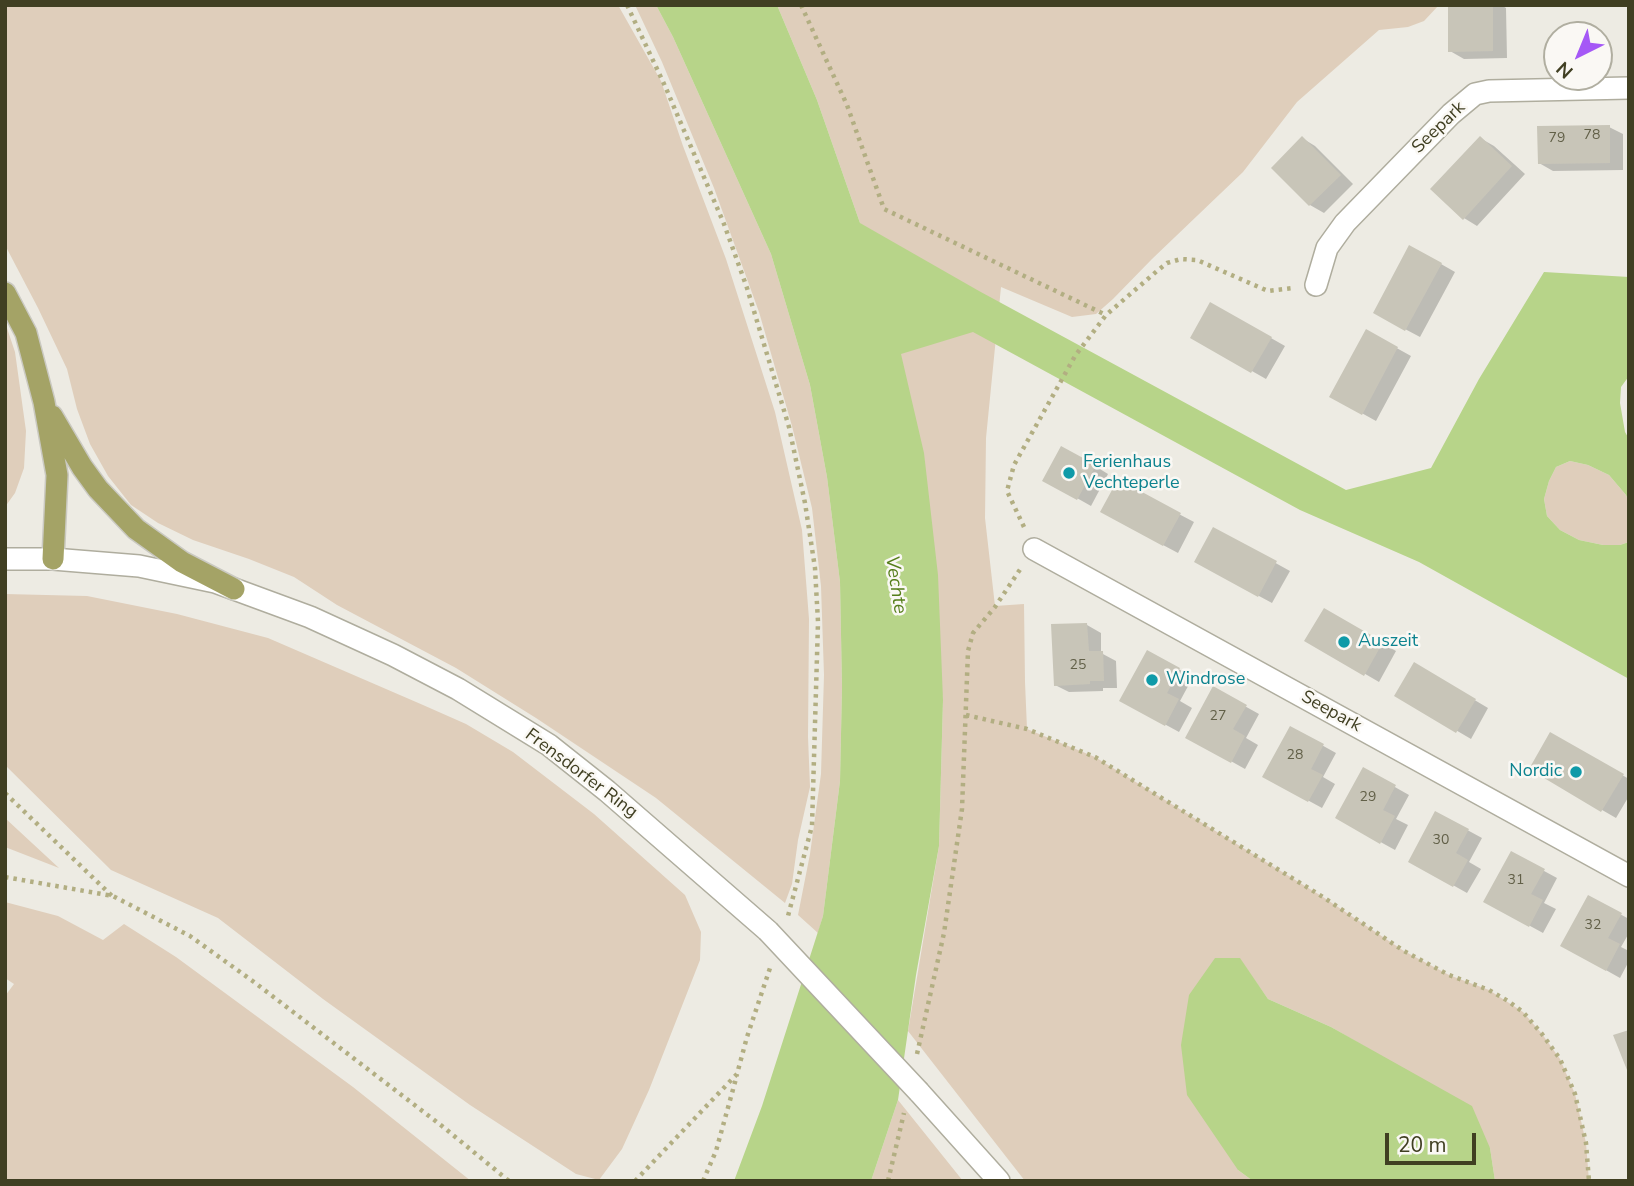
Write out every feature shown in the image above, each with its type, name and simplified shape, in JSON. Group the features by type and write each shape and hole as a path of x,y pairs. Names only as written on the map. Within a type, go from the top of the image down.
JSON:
{"main road":[{"path":"5,293 26,333 44,402 57,475 53,559"},
{"path":"44,402 97,489 135,528 182,562 234,589"}],"street":[{"name":"Seepark","path":"1316,285 1327,247 1345,223 1451,114 1475,94 1489,91 1629,88"},
{"name":"Seepark","path":"1034,549 1629,876"},
{"name":"Frensdorfer Ring","path":"5,559 53,559 139,566 215,582 310,617 393,655 458,689 548,745 607,791 768,931 999,1181"}],"path":[{"path":"627,5 671,99 738,262 789,428 805,503 815,568 818,622 812,826 788,916"},
{"path":"801,5 847,105 884,209 1106,315"},
{"path":"944,933 962,809 968,651 974,633 1034,549 1007,491 1014,465 1075,356 1106,315 1167,263 1181,259 1197,260 1268,291 1316,285"},
{"path":"966,715 1027,729 1095,757 1404,950 1449,975 1489,990 1524,1012 1560,1059 1576,1094 1586,1143 1589,1181"},
{"path":"5,793 113,896 190,936 254,982 508,1180"},
{"path":"5,877 113,896"},
{"path":"703,1181 716,1151 747,1037 771,964"},
{"path":"635,1181 737,1074"}],"shaded area":[{"path":"5,5 618,5 661,81 726,259 775,412 802,530 809,619 810,787 798,840 792,884 785,903 656,798 456,668 337,605 294,577 193,540 158,523 131,505 108,476 90,444 77,409 67,369 5,245"},
{"path":"635,5 656,5 673,37 771,254 810,385 827,477 840,582 842,687 840,781 823,916 818,933 798,915 821,774 824,675 821,586 812,508 759,312 714,188 662,62"},
{"path":"777,5 1439,5 1424,21 1408,27 1379,30 1297,102 1243,172 1096,314 1072,317 1001,287 986,438 985,518 995,606 1024,604 1027,729 1095,757 1323,897 1404,951 1449,975 1489,990 1523,1012 1560,1059 1575,1094 1586,1143 1589,1181 1495,1181 1490,1148 1395,1064 1331,1027 1268,999 1239,958 1238,1170 1253,1181 1025,1181 908,1031 939,846 943,700 860,223 817,100"},
{"path":"5,322 15,352 26,431 24,468 15,493 5,507"},
{"path":"1570,461 1588,465 1609,475 1626,495 1629,502 1629,542 1603,545 1579,540 1560,530 1547,516 1544,499 1549,481 1556,467"},
{"path":"5,594 87,596 177,614 268,638 466,724 513,752 594,814 685,895 701,932 700,960 649,1090 622,1149 599,1180 576,1174 470,1105 323,999 218,918 111,870 5,765"},
{"path":"5,818 59,868 5,847"},
{"path":"5,902 58,916 103,940 124,924 176,957 353,1087 471,1181 5,1181 5,996 14,984 5,978"},
{"path":"898,1100 963,1181 871,1181"}],"water":[{"name":"Vechte","path":"656,5 777,5 817,100 860,223 979,291 1346,490 1431,468 1479,379 1544,272 1629,277 1629,376 1621,387 1620,403 1625,432 1629,439 1629,502 1609,475 1588,465 1570,461 1556,467 1544,499 1547,516 1560,530 1579,540 1603,545 1629,542 1629,679 1419,562 1300,510 973,332 901,354 924,453 938,575 943,700 939,846 916,975 898,1100 871,1181 734,1181 762,1106 823,916 840,781 840,582 827,477 810,385 771,254"},
{"path":"1215,958 1240,958 1268,999 1331,1027 1472,1106 1490,1148 1495,1181 1253,1181 1238,1170 1187,1095 1181,1045 1189,995"}],"building":[{"path":"1448,5 1493,5 1493,51 1448,52"},
{"path":"1610,125 1610,163 1538,164 1537,126"},
{"path":"1302,136 1341,175 1309,206 1271,168"},
{"path":"1480,136 1512,166 1463,220 1430,189"},
{"path":"1409,245 1442,263 1405,331 1373,313"},
{"path":"1210,302 1272,337 1251,373 1190,338"},
{"path":"1366,329 1398,347 1362,415 1329,397"},
{"name":"Ferienhaus Vechteperle","path":"1061,446 1096,465 1077,500 1042,481"},
{"path":"1118,479 1181,513 1163,546 1100,512"},
{"path":"1213,527 1277,561 1258,597 1194,562"},
{"name":"Auszeit","path":"1324,608 1383,642 1364,676 1304,641"},
{"path":"1087,623 1089,651 1103,651 1104,681 1054,686 1051,624"},
{"name":"Windrose","path":"1147,650 1180,668 1167,693 1179,699 1165,726 1119,701"},
{"path":"1414,662 1476,699 1456,733 1394,696"},
{"path":"1213,686 1247,705 1233,729 1245,736 1231,763 1185,738"},
{"path":"1290,726 1324,744 1311,769 1323,775 1308,802 1262,777"},
{"name":"Nordic","path":"1550,732 1624,774 1601,812 1529,769"},
{"path":"1363,767 1396,785 1383,810 1395,816 1380,844 1335,818"},
{"path":"1435,811 1469,829 1456,853 1468,860 1453,887 1408,862"},
{"path":"1511,851 1545,869 1531,894 1543,900 1529,927 1483,902"},
{"path":"1588,895 1622,913 1608,938 1620,944 1606,971 1560,946"},
{"path":"1629,1030 1629,1075 1613,1035"}],"place":[{"name":"Ferienhaus Vechteperle","path":"1069,473"},
{"name":"Auszeit","path":"1344,642"},
{"name":"Windrose","path":"1152,680"},
{"name":"Nordic","path":"1576,772"}]}
